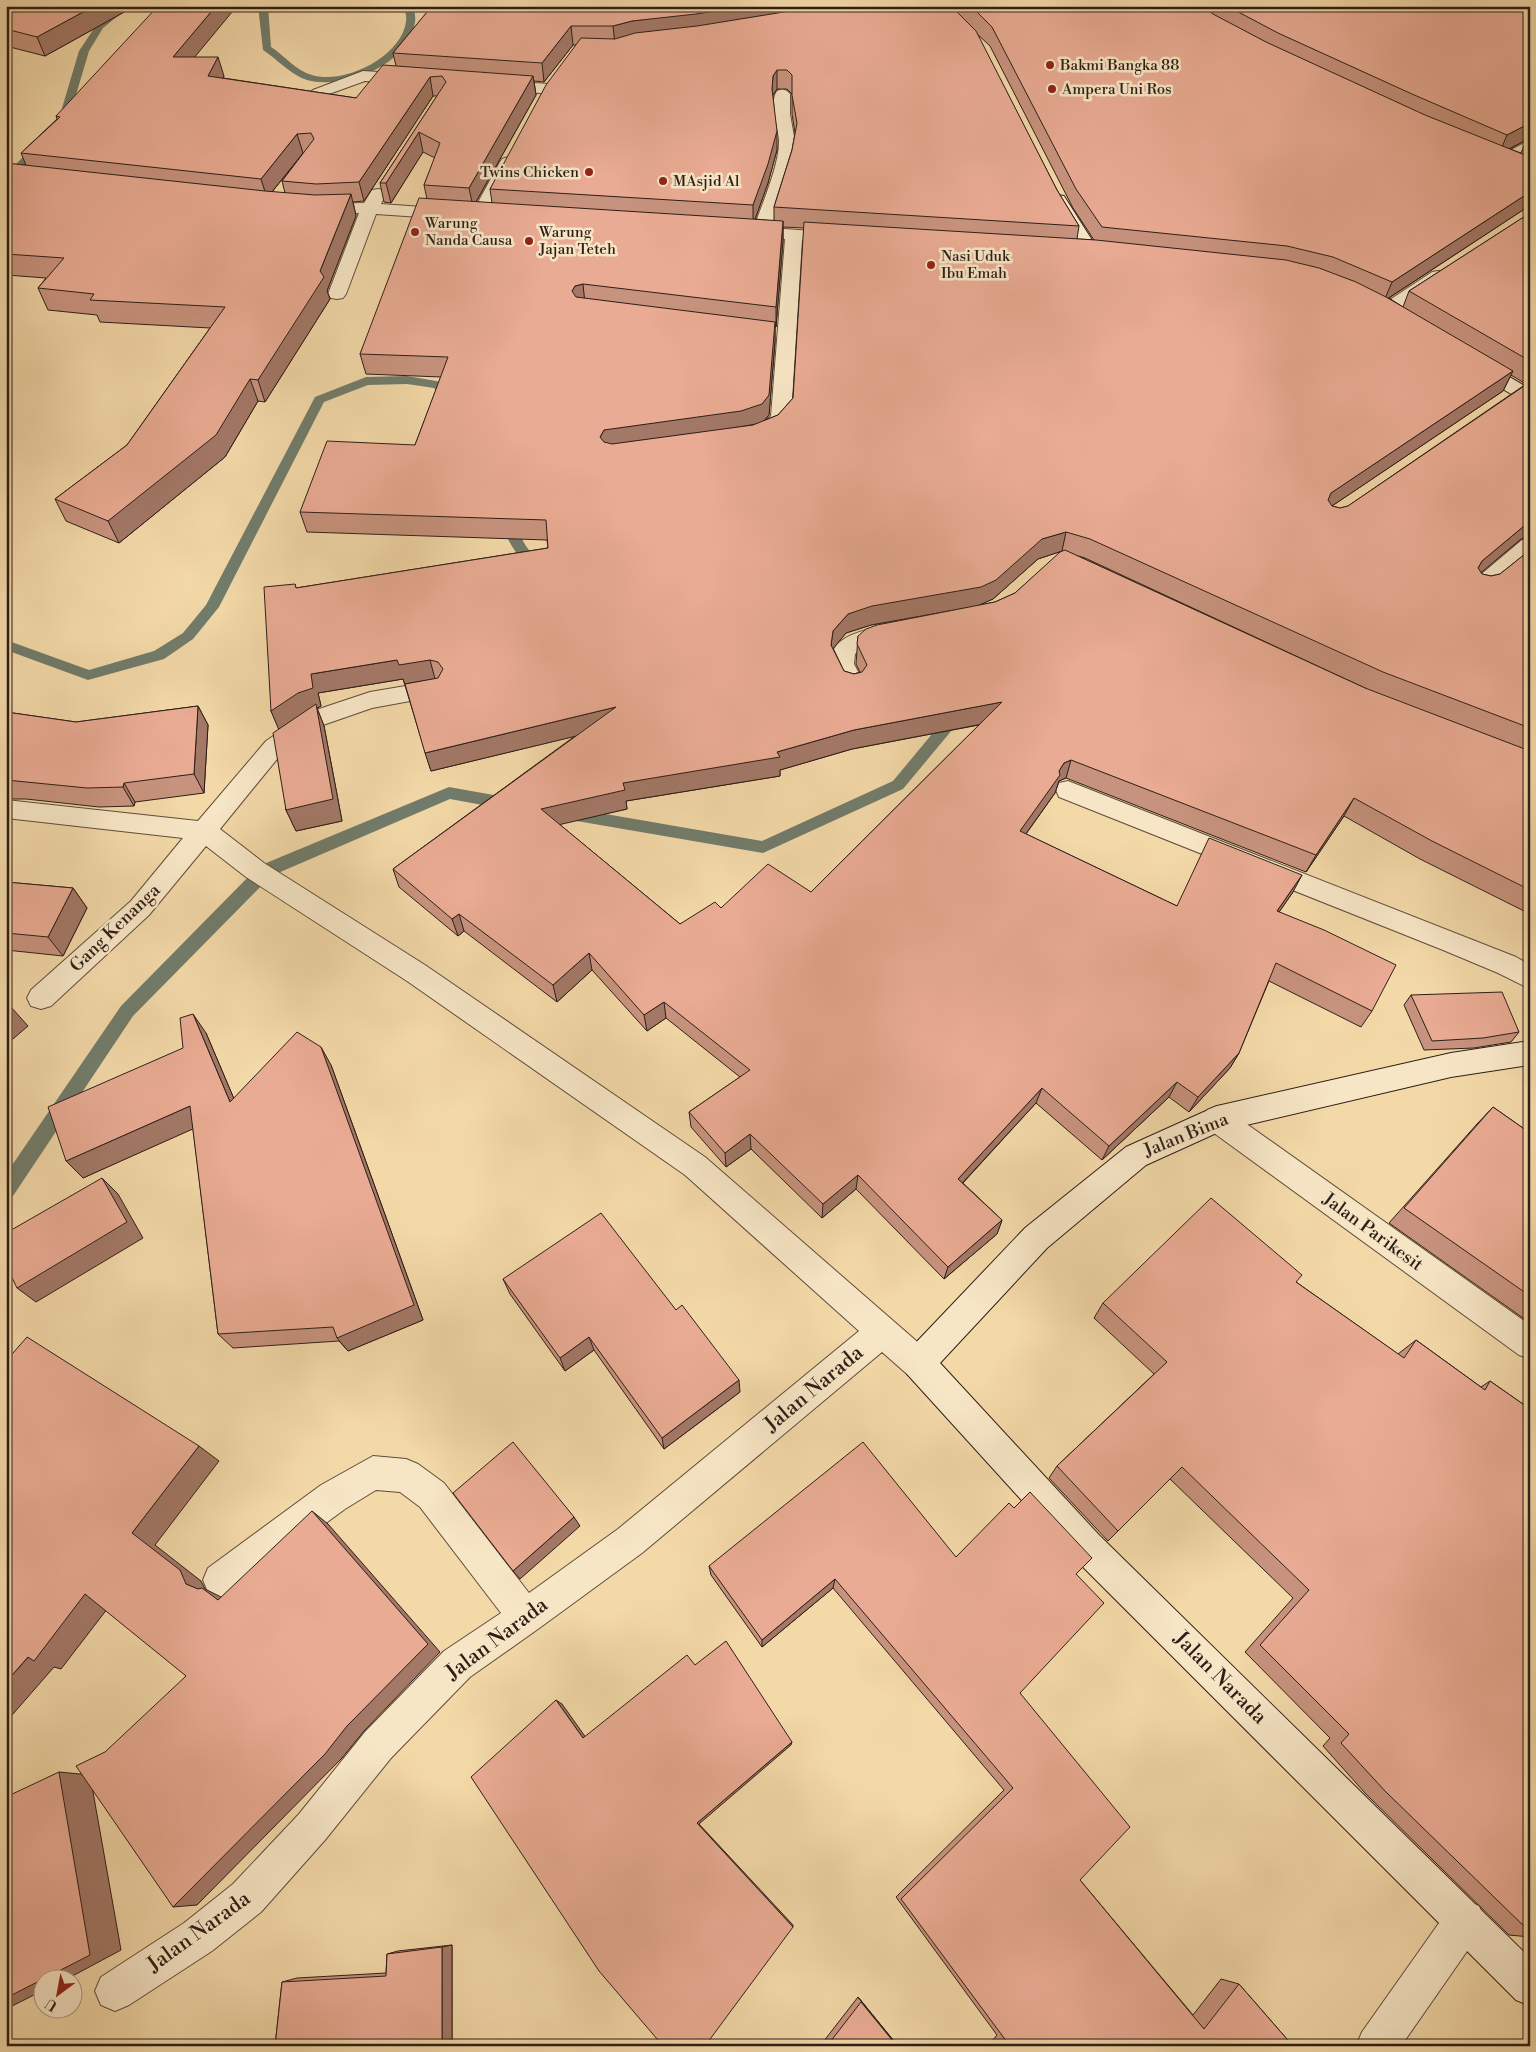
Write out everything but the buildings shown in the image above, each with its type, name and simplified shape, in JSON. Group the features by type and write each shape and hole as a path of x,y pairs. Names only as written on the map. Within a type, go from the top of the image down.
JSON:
{"street":[{"path":"318,93 363,76 427,80"},
{"path":"540,102 559,76"},
{"path":"484,84 550,89"},
{"path":"762,232 782,169 787,142 782,114 782,94"},
{"path":"1484,155 1508,165 1530,145"},
{"path":"479,215 517,146"},
{"path":"337,294 370,208 386,183"},
{"path":"1050,183 1063,209 1091,253"},
{"path":"301,208 370,208 498,216"},
{"path":"732,231 861,239"},
{"path":"736,440 746,439 770,429 781,417 794,234"},
{"path":"1072,252 1131,257"},
{"path":"1402,321 1377,307 1449,269"},
{"path":"768,334 787,336"},
{"path":"1460,356 1517,397"},
{"path":"1480,587 1530,545"},
{"path":"852,683 843,664 844,651 855,641 918,627"},
{"name":"Gang Kenanga","path":"41,998 140,908 274,747 314,719 370,700 435,688"},
{"path":"1068,790 1452,942 1507,965 1530,978"},
{"path":"6,809 204,831"},
{"name":"Jalan Narada","path":"204,831 255,870 416,973 695,1166 918,1363 1087,1547 1465,1920 1526,1972"},
{"name":"Jalan Bima","path":"918,1363 1036,1238 1136,1156 1217,1119 1451,1065 1530,1053"},
{"name":"Jalan Parikesit","path":"1217,1119 1530,1344"},
{"name":"Jalan Narada","path":"115,1991 198,1937 247,1898 312,1828 378,1745 457,1664 526,1617 630,1541 882,1332"},
{"path":"220,1580 333,1497 373,1473 406,1476 432,1494 526,1617"},
{"path":"1376,2046 1465,1920"}],"waterway":[{"path":"62,125 84,51 100,26 126,6"},
{"path":"263,6 266,48 298,72 305,76 322,80 352,77 368,70 397,49 406,35 411,21 409,6"},
{"path":"6,180 41,145"},
{"path":"6,645 88,675 159,655 188,636 212,607 319,400 366,381 407,380 438,385 451,402"},
{"path":"504,517 522,552 540,566"},
{"path":"565,813 763,847 898,785 957,714"},
{"path":"6,1190 127,1011 265,871 449,793 510,804"}],"place":[{"name":"Bakmi Bangka 88","path":"1050,65"},
{"name":"Ampera Uni Ros","path":"1052,89"},
{"name":"Twins Chicken","path":"589,172"},
{"name":"MAsjid Al","path":"663,181"},
{"name":"Warung Nanda Causa","path":"415,232"},
{"name":"Warung Jajan Teteh","path":"529,241"},
{"name":"Nasi Uduk Ibu Emah","path":"931,265"}]}
